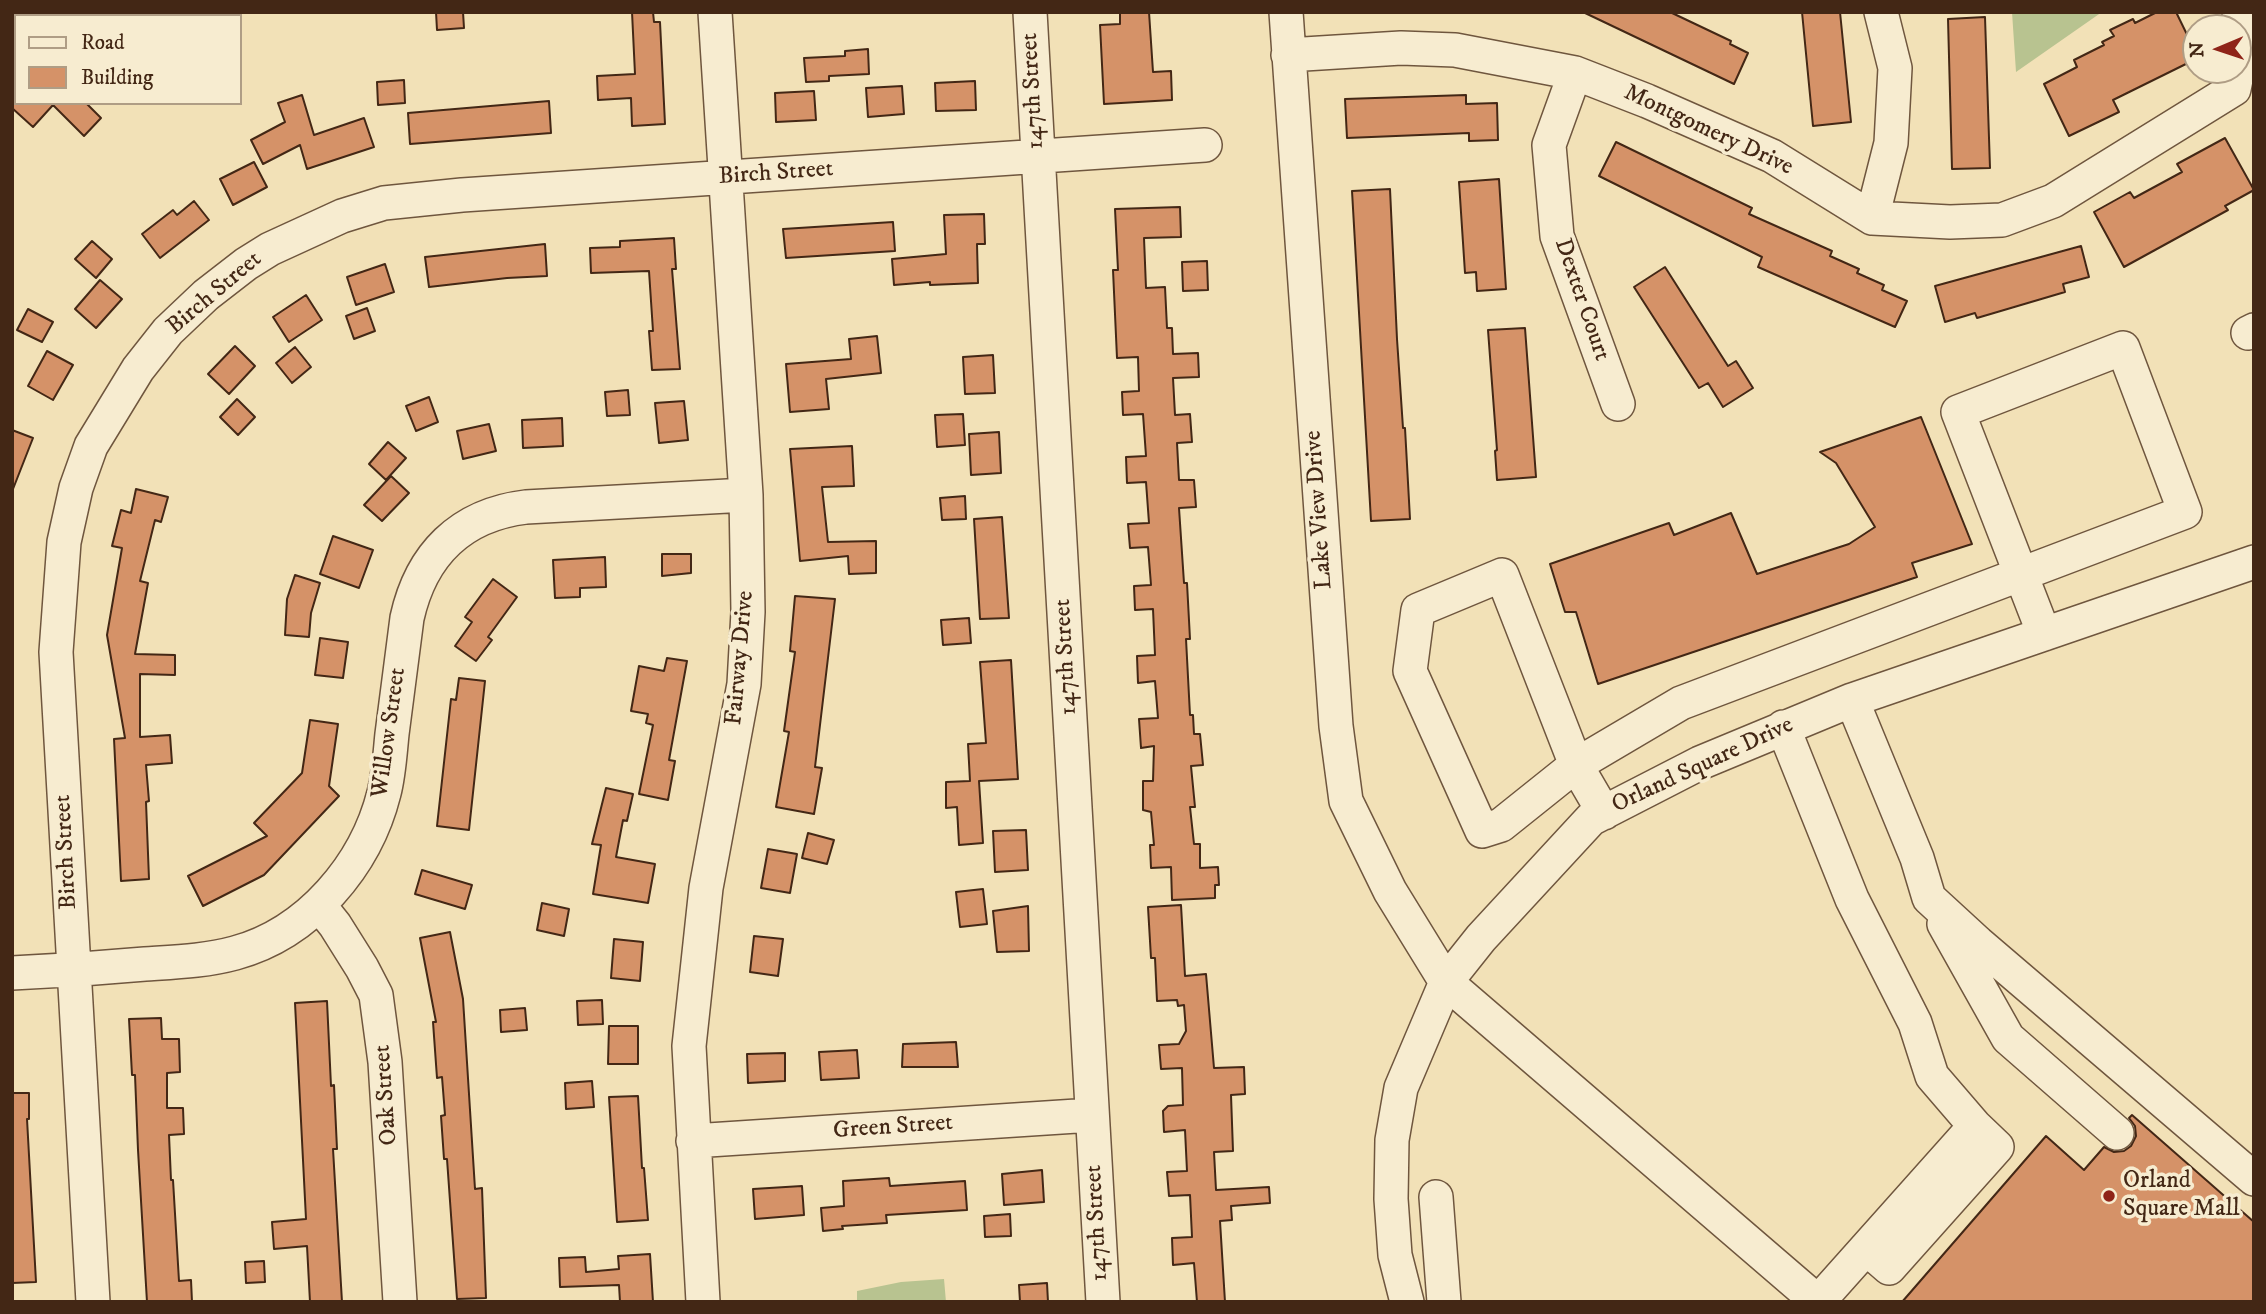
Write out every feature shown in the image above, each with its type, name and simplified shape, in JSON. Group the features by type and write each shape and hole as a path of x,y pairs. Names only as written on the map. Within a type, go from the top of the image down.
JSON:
{"street":[{"name":"Fairway Drive","path":"703,1302 690,1046 706,888 744,684 748,612 746,495 715,12"},
{"name":"147th Street","path":"1030,12 1103,1302"},
{"name":"Lake View Drive","path":"1286,12 1336,726 1346,801 1390,891 1447,982 1818,1302"},
{"path":"1872,218 1891,143 1895,68 1881,12"},
{"name":"Montgomery Drive","path":"1288,55 1401,48 1455,50 1575,73 1647,101 1772,156 1872,218 1950,222 2002,220 2053,201 2233,84"},
{"name":"Dexter Court","path":"1575,73 1549,145 1557,236 1618,404"},
{"name":"Birch Street","path":"93,1302 56,652 64,542 76,488 91,446 138,369 168,331 206,295 270,248 342,216 384,203 430,197 1205,145"},
{"path":"1604,813 1576,765 1502,575 1418,610 1410,671 1482,831 1501,825 1576,765 1681,702 2021,575 2185,512 2123,348 1958,412 2021,575 2044,634"},
{"name":"Willow Street","path":"12,973 204,960 236,953 263,943 319,905 345,876 376,821 385,790 411,597 435,553 457,531 482,517 505,509 746,495"},
{"name":"Orland Square Drive","path":"1407,1302 1395,1255 1391,1199 1392,1140 1401,1088 1447,982 1481,938 1591,820 1700,763 1852,700 2254,562"},
{"path":"1852,700 1917,858 1929,898 2008,1038 2117,1133"},
{"path":"1783,727 1852,899 1915,1023 1932,1076 1997,1147 1922,1208 1889,1268 1866,1248 1818,1302"},
{"path":"1929,898 2254,1179"},
{"name":"Oak Street","path":"319,905 335,925 376,995 385,1062 400,1302"},
{"name":"Green Street","path":"693,1141 1093,1115"},
{"path":"1436,1196 1444,1302"}],"green space":[{"path":"2012,12 2102,12 2016,72"},
{"path":"944,1279 946,1302 857,1302 857,1291 901,1282"}],"building":[{"path":"436,12 463,12 464,28 437,30"},
{"path":"632,12 653,12 654,22 660,22 665,124 632,126 631,98 598,100 597,76 635,74"},
{"path":"1120,12 1149,12 1153,72 1171,71 1172,100 1104,104 1100,25 1120,24"},
{"path":"1583,12 1670,12 1731,41 1730,44 1748,53 1734,84"},
{"path":"1802,12 1840,12 1851,122 1813,126"},
{"path":"2157,12 2176,12 2182,24 2182,66 2113,100 2119,112 2069,136 2044,84 2077,67 2074,60 2104,45 2102,42 2114,36 2110,30 2133,19 2135,23"},
{"path":"1985,17 1990,168 1952,169 1948,19"},
{"path":"868,49 869,74 829,76 829,81 806,82 804,58 845,56 845,51"},
{"path":"404,80 405,103 378,105 377,82"},
{"path":"975,81 976,110 936,111 935,83"},
{"path":"902,86 904,114 868,117 866,88"},
{"path":"814,91 816,120 776,122 775,93"},
{"path":"302,95 314,135 364,118 374,147 307,169 300,145 263,164 251,140 285,122 278,103"},
{"path":"1466,95 1466,104 1497,103 1498,140 1469,141 1469,133 1347,138 1345,99"},
{"path":"549,101 551,133 410,144 408,113"},
{"path":"12,103 53,105 33,127 12,108"},
{"path":"53,105 88,105 101,118 84,136"},
{"path":"2225,138 2254,190 2225,206 2228,210 2124,267 2094,212 2130,192 2134,198 2182,172 2177,164"},
{"path":"1616,142 1752,208 1749,214 1832,251 1830,256 1859,269 1857,273 1884,285 1882,290 1907,301 1895,327 1758,267 1762,257 1599,176"},
{"path":"254,162 267,187 233,205 220,179"},
{"path":"1499,179 1506,289 1477,291 1476,272 1465,273 1459,182"},
{"path":"1390,189 1410,519 1371,521 1352,191"},
{"path":"194,201 209,220 160,258 142,234 173,210 177,215"},
{"path":"1180,207 1181,237 1144,238 1146,288 1165,287 1167,328 1172,328 1173,354 1198,353 1199,377 1173,378 1175,415 1190,414 1192,442 1177,443 1179,480 1194,480 1196,507 1179,508 1190,639 1186,639 1190,715 1193,715 1194,734 1200,734 1203,765 1191,766 1195,807 1190,807 1194,844 1200,844 1200,868 1218,867 1219,885 1215,885 1215,898 1172,900 1171,867 1151,868 1150,845 1154,845 1151,812 1143,810 1143,781 1153,781 1154,746 1141,748 1139,719 1158,718 1155,681 1138,683 1137,656 1155,655 1153,609 1135,610 1134,586 1151,585 1148,547 1130,548 1128,524 1149,523 1146,482 1127,483 1126,457 1146,456 1143,414 1123,415 1122,392 1139,391 1138,357 1117,358 1113,270 1118,270 1115,209"},
{"path":"984,214 985,244 977,244 978,283 930,285 930,282 894,285 892,259 946,254 944,215"},
{"path":"893,222 895,251 786,258 783,229"},
{"path":"674,238 676,269 672,269 680,369 652,370 649,331 653,331 649,271 591,273 590,248 620,247 620,241"},
{"path":"92,241 112,259 96,278 75,259"},
{"path":"545,244 547,276 429,287 425,257"},
{"path":"2081,246 2089,277 2063,284 2065,292 1977,318 1975,313 1945,322 1935,286"},
{"path":"1207,261 1208,290 1183,291 1182,262"},
{"path":"385,264 394,292 356,305 347,277"},
{"path":"1665,267 1728,366 1736,361 1753,388 1723,407 1708,383 1699,388 1634,287"},
{"path":"100,280 122,299 96,328 75,309"},
{"path":"306,295 322,320 289,342 273,317"},
{"path":"367,308 375,331 354,339 346,316"},
{"path":"28,309 53,322 42,342 17,330"},
{"path":"1525,328 1536,477 1497,480 1488,330"},
{"path":"877,336 881,373 826,379 829,409 790,412 786,364 851,359 849,339"},
{"path":"235,346 255,366 229,394 208,374"},
{"path":"295,347 311,367 292,383 276,363"},
{"path":"47,351 73,365 53,400 28,386"},
{"path":"993,355 995,393 965,394 963,357"},
{"path":"628,390 630,415 607,416 605,392"},
{"path":"429,397 438,422 416,431 406,406"},
{"path":"237,399 255,417 238,435 220,417"},
{"path":"684,401 688,440 659,443 655,403"},
{"path":"963,414 965,445 937,447 935,415"},
{"path":"1921,417 1972,544 1912,563 1917,577 1598,684 1576,612 1565,612 1550,564 1669,523 1674,535 1731,513 1757,574 1849,544 1875,527 1836,463 1820,452"},
{"path":"562,418 563,446 523,448 522,420"},
{"path":"489,424 496,451 463,459 457,431"},
{"path":"12,430 33,438 13,489 12,489"},
{"path":"999,432 1001,473 971,475 969,434"},
{"path":"388,442 406,458 386,480 369,464"},
{"path":"852,446 854,486 822,487 828,542 876,541 876,573 849,574 848,556 800,561 790,449"},
{"path":"391,476 409,493 382,521 364,505"},
{"path":"136,489 168,497 161,522 155,520 140,581 148,583 135,654 175,655 175,675 140,674 140,737 170,735 172,763 146,765 149,879 121,881 114,739 125,738 107,635 122,548 112,546 121,510 131,513"},
{"path":"965,496 966,519 942,520 940,498"},
{"path":"1002,517 1009,618 980,619 974,519"},
{"path":"333,536 373,550 359,588 320,574"},
{"path":"662,554 691,554 691,573 662,576"},
{"path":"605,557 606,587 580,588 580,597 555,598 553,560"},
{"path":"295,575 320,583 311,613 309,637 285,635 287,599"},
{"path":"493,579 517,597 488,637 492,640 476,661 455,646 472,622 465,617"},
{"path":"795,596 835,599 815,767 822,768 814,814 776,807 789,732 784,731 795,652 790,651"},
{"path":"969,618 971,643 943,645 941,620"},
{"path":"320,638 348,642 343,678 315,675"},
{"path":"667,658 687,661 669,760 675,761 668,800 639,794 653,725 646,723 648,714 631,711 639,666 664,671"},
{"path":"1011,660 1018,779 979,781 983,843 959,845 957,807 946,808 946,782 970,781 968,744 986,743 980,662"},
{"path":"459,678 485,681 469,830 437,826 451,699 456,700"},
{"path":"310,720 338,724 329,786 339,796 264,875 203,906 188,876 267,836 254,823 302,773"},
{"path":"606,788 633,794 627,821 623,820 616,857 655,864 648,903 593,894 601,845 592,844"},
{"path":"1026,830 1028,870 995,872 993,831"},
{"path":"808,833 834,840 827,864 802,858"},
{"path":"768,849 797,854 790,893 761,888"},
{"path":"422,870 472,885 465,909 415,894"},
{"path":"983,889 987,924 960,927 956,892"},
{"path":"542,903 569,909 564,936 537,930"},
{"path":"1181,905 1185,976 1206,974 1214,1068 1244,1067 1245,1094 1231,1095 1233,1151 1214,1152 1216,1190 1269,1187 1270,1203 1231,1206 1232,1220 1220,1221 1225,1302 1197,1302 1194,1263 1173,1265 1172,1238 1192,1237 1190,1195 1169,1196 1167,1172 1187,1171 1185,1130 1164,1132 1163,1111 1168,1106 1183,1105 1182,1068 1161,1069 1159,1045 1179,1044 1186,1031 1184,1005 1178,1006 1177,1000 1157,1001 1155,958 1151,958 1148,907"},
{"path":"1028,906 1029,951 997,952 993,911"},
{"path":"450,932 463,999 475,1189 482,1188 486,1298 457,1299 447,1159 444,1159 441,1116 445,1115 442,1077 437,1078 433,1022 436,1022 420,938"},
{"path":"754,936 783,939 778,976 750,972"},
{"path":"614,939 643,942 640,981 611,978"},
{"path":"602,1000 603,1024 578,1025 577,1001"},
{"path":"327,1001 331,1086 334,1085 337,1149 333,1149 342,1302 310,1302 307,1246 274,1249 272,1222 306,1219 295,1003"},
{"path":"525,1008 527,1030 501,1032 500,1010"},
{"path":"161,1018 162,1039 179,1039 180,1072 167,1073 167,1108 183,1108 184,1134 169,1135 171,1180 179,1281 191,1280 192,1302 147,1302 135,1075 132,1075 129,1019"},
{"path":"609,1026 638,1026 638,1064 608,1064"},
{"path":"956,1042 958,1067 902,1067 903,1044"},
{"path":"857,1050 859,1078 821,1080 819,1052"},
{"path":"785,1053 785,1081 748,1083 747,1054"},
{"path":"592,1081 594,1107 566,1109 565,1083"},
{"path":"12,1093 29,1093 27,1119 36,1282 12,1283"},
{"path":"638,1096 648,1220 617,1222 609,1097"},
{"name":"Orland Square Mall","path":"2132,1115 2254,1222 2254,1302 1902,1302 2046,1136 2084,1170 2104,1147 2114,1152 2124,1151 2131,1146 2136,1136 2135,1126 2129,1118"},
{"path":"1042,1170 1044,1202 1004,1205 1002,1174"},
{"path":"889,1178 890,1186 965,1181 967,1210 886,1215 887,1223 842,1226 843,1229 823,1231 821,1208 844,1206 843,1181"},
{"path":"802,1186 804,1215 755,1219 753,1189"},
{"path":"1010,1214 1011,1236 985,1237 984,1216"},
{"path":"650,1254 653,1302 620,1302 619,1285 560,1287 559,1258 585,1257 586,1272 619,1269 618,1256"},
{"path":"264,1261 265,1282 246,1283 245,1262"},
{"path":"1047,1283 1048,1302 1020,1302 1019,1285"}],"place":[{"name":"Orland Square Mall","path":"2109,1196"}]}
